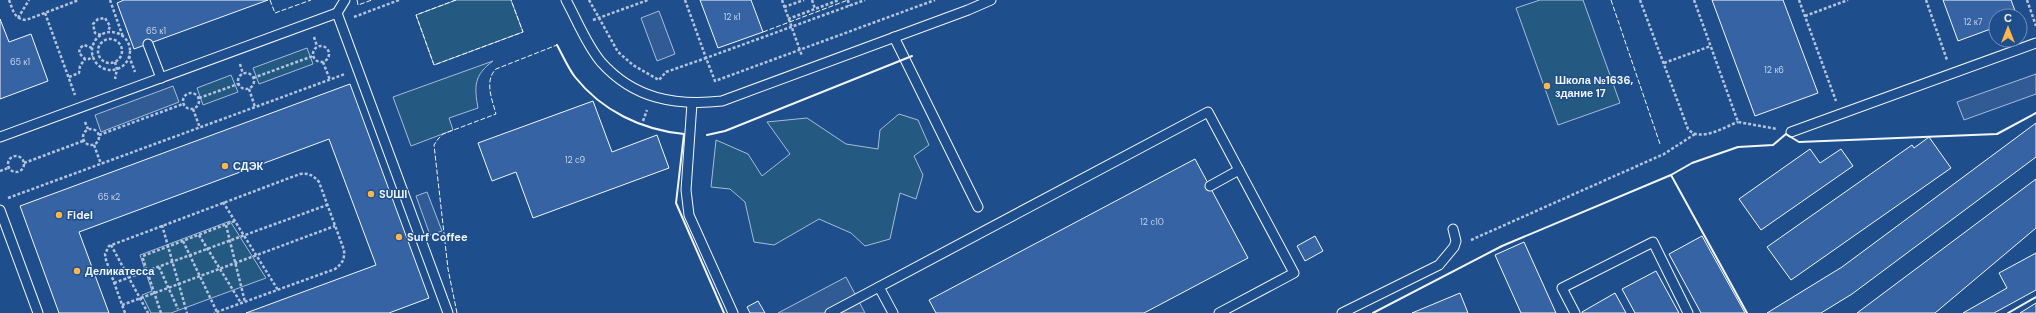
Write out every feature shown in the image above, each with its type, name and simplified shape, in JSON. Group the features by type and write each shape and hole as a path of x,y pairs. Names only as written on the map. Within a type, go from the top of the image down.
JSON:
{"lane":[{"path":"345,0 338,18 448,313"},
{"path":"566,0 601,61 625,82 653,97 669,101 692,103 722,101 991,0"},
{"path":"0,138 161,78 338,18"},
{"path":"894,37 978,207"},
{"path":"1791,132 2036,43"},
{"path":"148,44 161,78"},
{"path":"692,103 686,190 687,205 689,215 732,313"},
{"path":"830,313 1208,112 1294,273 1219,313"},
{"path":"1210,186 1239,170"},
{"path":"0,210 38,313"},
{"path":"1342,313 1439,265 1454,247 1456,241 1453,229"},
{"path":"1575,313 1562,288 1653,242 1688,313"},
{"path":"879,287 893,313"}],"path":[{"path":"9,0 15,15 18,18 26,20 79,0"},
{"path":"18,18 29,0"},
{"path":"110,0 123,37 128,44 129,53 126,61 120,68 113,70 102,68 96,62 93,55 92,48 95,41 101,35 108,33 116,33 123,37"},
{"path":"338,18 399,0"},
{"path":"589,0 618,52 633,65 659,80 666,72 865,0"},
{"path":"580,24 648,0"},
{"path":"685,0 715,81 935,0"},
{"path":"782,0 800,50"},
{"path":"784,7 804,0"},
{"path":"812,0 815,9"},
{"path":"788,18 815,9 829,2 839,0"},
{"path":"848,0 850,6"},
{"path":"1640,0 1688,129 1695,134 1702,135 1738,122 1791,132"},
{"path":"1694,0 1738,122"},
{"path":"1799,0 1840,114"},
{"path":"1805,16 1848,0"},
{"path":"1926,0 1952,73"},
{"path":"2027,0 2036,26"},
{"path":"45,13 88,129"},
{"path":"101,35 95,33 93,29 93,24 98,18 105,18 109,21 110,28 108,33"},
{"path":"108,40 118,42 122,48 120,58 115,62 105,61 99,53 102,43 108,40"},
{"path":"85,59 80,55 80,48 86,45 92,48"},
{"path":"320,46 325,47 329,54 327,59 323,62 318,62 313,56 315,48 320,46"},
{"path":"1664,63 1711,46"},
{"path":"85,59 89,59 93,55 99,53"},
{"path":"253,78 313,56"},
{"path":"68,77 79,73 85,59"},
{"path":"323,62 330,80"},
{"path":"7,199 358,69"},
{"path":"243,74 249,74 253,78 253,86 249,89 242,89 238,84 238,78 243,74"},
{"path":"199,98 238,84"},
{"path":"249,89 256,107"},
{"path":"187,93 193,93 199,98 198,106 193,109 186,108 183,104 183,99 187,93"},
{"path":"99,135 183,104"},
{"path":"193,109 200,128"},
{"path":"88,129 93,129 99,135"},
{"path":"83,141 83,134 88,129"},
{"path":"1454,247 1664,154 1695,134"},
{"path":"94,145 98,141 99,135"},
{"path":"83,141 89,145 94,145"},
{"path":"24,163 83,141"},
{"path":"94,145 101,164"},
{"path":"18,156 24,163 23,168 18,172 12,172 8,168 7,163 12,157 18,156"},
{"path":"0,171 8,168"},
{"path":"125,313 105,254 111,244 304,173 314,177 319,182 344,250 344,256 340,265 278,290 215,312 183,241"},
{"path":"224,202 278,290"},
{"path":"114,284 327,205"},
{"path":"161,313 143,256 235,221"},
{"path":"162,224 187,313"},
{"path":"226,225 245,302"},
{"path":"122,304 335,226"},
{"path":"199,235 241,303"},
{"path":"111,244 148,313"},
{"path":"159,267 178,309"}],"shaded area":[{"path":"456,0 511,0 523,32 434,65 416,15"},
{"path":"1540,0 1583,0 1620,103 1558,125 1516,8"},
{"path":"659,11 675,54 657,61 641,18"},
{"path":"307,48 313,64 259,84 253,68"},
{"path":"493,61 482,71 477,82 476,93 478,108 449,118 453,130 411,146 393,97"},
{"path":"2036,74 2036,94 1964,120 1957,102"},
{"path":"231,75 238,92 203,105 197,88"},
{"path":"173,86 179,102 101,132 95,115"},
{"path":"899,114 918,120 929,145 914,156 923,175 916,199 900,193 890,239 865,246 851,233 819,219 774,245 754,242 745,202 730,189 711,187 716,140 748,154 762,176 790,154 767,122 807,118 846,144 878,149 880,130"},
{"path":"427,192 442,231 430,235 416,196"},
{"path":"230,221 266,278 171,313 151,313 142,295 152,291 140,255"},
{"path":"846,277 865,313 778,313"}],"building":[{"path":"124,0 268,0 134,49 117,3"},
{"path":"700,0 751,0 763,32 718,48"},
{"path":"1712,0 1783,0 1818,93 1755,116"},
{"path":"1943,0 2011,0 2014,8 1988,8 1988,30 1958,41"},
{"path":"0,19 9,42 31,34 48,81 0,99"},
{"path":"350,84 429,298 389,313 246,313 376,265 329,139 79,232 109,313 59,313 20,206"},
{"path":"593,101 612,152 657,135 669,168 533,218 516,172 492,181 478,143"},
{"path":"2036,123 2036,157 1852,294 1821,313 1767,313 1842,267"},
{"path":"1929,137 1951,168 1791,280 1767,247 1912,145 1914,148"},
{"path":"1810,149 1820,163 1841,149 1853,166 1761,230 1739,199"},
{"path":"1195,159 1248,258 1144,313 936,313 929,300"},
{"path":"2036,179 2036,228 1935,313 1857,313"},
{"path":"1315,236 1323,251 1305,261 1297,246"},
{"path":"1702,236 1745,313 1701,313 1669,254"},
{"path":"1524,242 1556,313 1521,313 1495,255"},
{"path":"2036,253 2036,290 1994,313 1963,313 2007,288 1999,273"},
{"path":"1656,271 1679,313 1635,313 1622,289"},
{"path":"1460,293 1468,313 1412,313"},
{"path":"1615,293 1626,313 1582,313 1582,312"},
{"path":"758,301 765,313 750,313 747,307"},
{"path":"2036,303 2036,313 2020,313"}],"fence":[{"path":"270,0 275,13 311,0"},
{"path":"357,0 358,5 372,0"},
{"path":"456,0 416,15 434,65 523,32 511,0"},
{"path":"763,32 848,0"},
{"path":"1611,0 1660,144"},
{"path":"457,313 448,269 434,145 443,134 496,114 490,90 490,79 496,69 557,45"}],"wall":[{"path":"557,45 575,77 598,100 610,109 638,123 668,132 684,134 676,203 724,313"},
{"path":"707,135 725,131 912,56"},
{"path":"1373,313 1502,246 1671,175 1692,163 1738,147 1773,145 1786,134 1799,142 1997,134 2036,113"},
{"path":"1671,175 1747,313"},
{"path":"2008,313 2036,297"}],"place":[{"name":"Школа №1636, здание 17","path":"1547,86"},
{"name":"СДЭК","path":"225,166"},
{"name":"SUШI","path":"371,194"},
{"name":"Fidel","path":"59,215"},
{"name":"Surf Coffee","path":"399,237"},
{"name":"Деликатесса","path":"77,271"}]}
